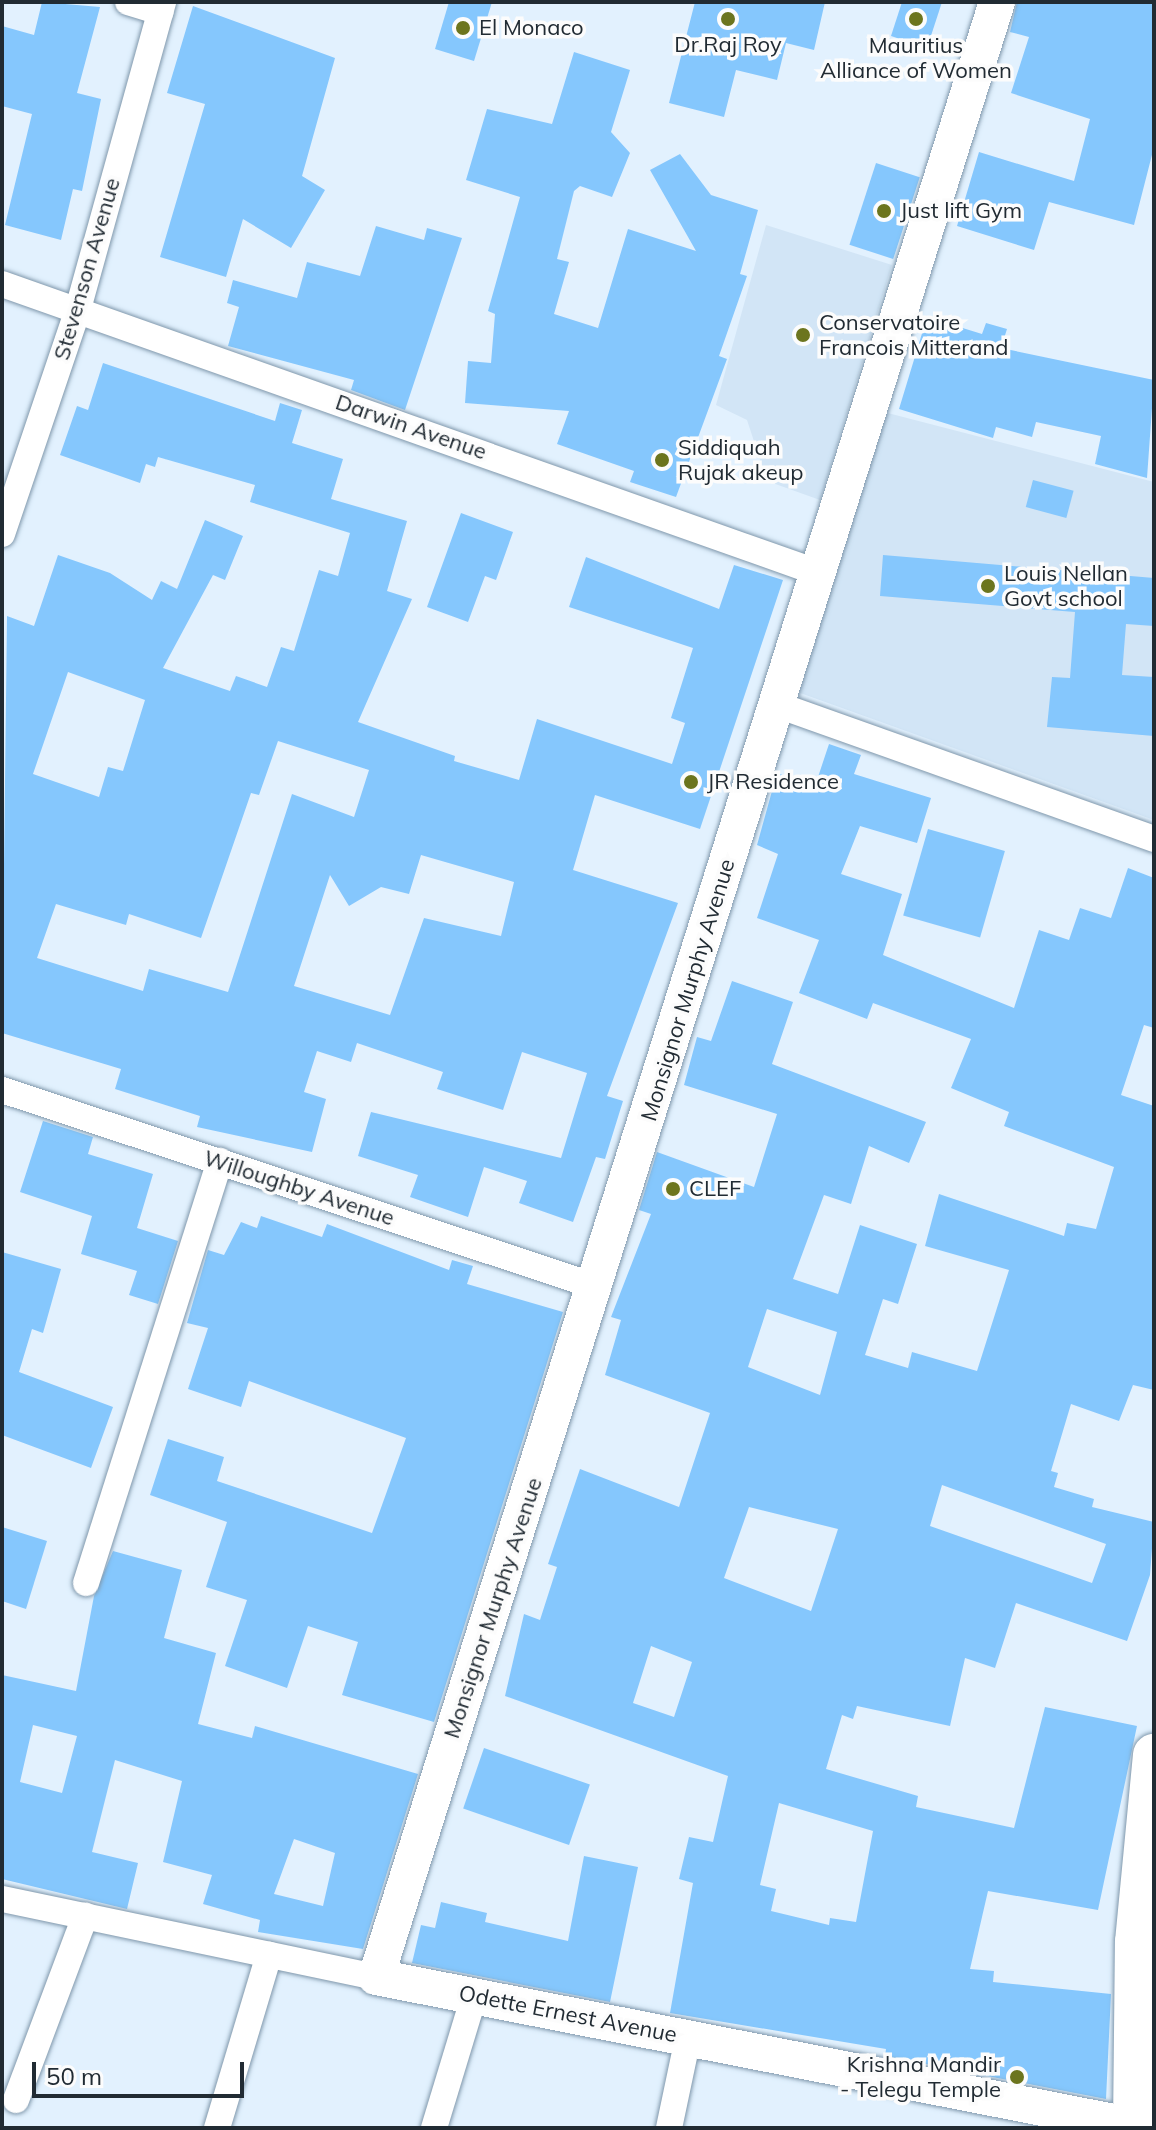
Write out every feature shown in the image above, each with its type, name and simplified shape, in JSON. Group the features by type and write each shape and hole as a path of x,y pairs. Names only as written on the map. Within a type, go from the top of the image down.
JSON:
{"main road":[{"path":"1134,2127 1136,1942 1154,1755"}],"street":[{"path":"128,2 162,7"},
{"name":"Monsignor Murphy Avenue","path":"376,1977 997,2"},
{"name":"Stevenson Avenue","path":"2,534 78,309 162,7"},
{"name":"Darwin Avenue","path":"2,284 819,573"},
{"path":"778,705 1154,839"},
{"name":"Willoughby Avenue","path":"2,1090 595,1286"},
{"path":"86,1583 220,1161"},
{"name":"Odette Ernest Avenue","path":"2,1899 376,1977 1134,2127"},
{"path":"16,2100 85,1916"},
{"path":"217,2128 269,1955"},
{"path":"434,2128 474,1996"},
{"path":"669,2128 688,2038"}],"shaded area":[{"name":"Conservatoire Francois Mitterand","path":"766,225 892,265 820,500 767,481 747,420 716,405"},
{"name":"Louis Nellan Govt school","path":"880,411 1154,482 1154,820 789,689"}],"building":[{"path":"42,2 100,7 77,93 101,99 82,191 73,189 61,240 5,225 32,114 2,106 2,26 34,35"},
{"name":"El Monaco","path":"449,2 492,2 474,61 435,49"},
{"path":"695,2 825,2 814,50 786,43 777,80 736,70 724,117 669,103"},
{"name":"Mauritius Alliance of Women","path":"902,2 942,2 927,48 891,36"},
{"path":"1017,2 1154,2 1154,147 1134,225 1049,202 1034,250 957,226 979,152 1074,181 1090,119 1011,93 1029,37 1010,32"},
{"path":"193,6 335,58 302,176 325,190 291,248 243,219 226,277 160,257 205,104 167,93"},
{"path":"574,52 630,70 611,132 630,153 612,197 580,186 574,191 557,259 569,262 554,314 598,328 628,229 696,251 650,170 680,154 711,195 758,210 740,274 747,276 719,356 727,359 676,497 630,482 634,471 557,444 569,411 465,403 468,361 491,363 495,314 488,311 520,197 466,180 487,109 552,124"},
{"name":"Just lift Gym","path":"876,163 920,177 893,259 849,245"},
{"path":"376,226 424,240 427,228 462,238 405,410 351,390 354,380 228,346 239,307 227,303 233,280 297,298 307,262 360,276"},
{"path":"927,317 982,334 986,323 1007,329 1001,348 1154,380 1147,478 1095,464 1101,436 1036,422 1032,437 996,427 993,438 899,409"},
{"path":"103,363 275,421 280,403 302,410 292,443 343,459 331,499 407,521 387,591 412,599 358,722 455,756 454,761 519,780 537,719 672,764 685,723 671,718 693,648 569,607 586,557 719,609 734,565 783,580 700,829 595,795 573,870 678,903 607,1096 623,1101 605,1159 596,1157 573,1222 519,1203 527,1181 484,1167 468,1217 410,1197 418,1175 358,1156 371,1112 561,1158 587,1073 522,1052 503,1110 437,1089 443,1072 357,1043 351,1062 317,1051 304,1092 326,1099 312,1152 197,1127 200,1116 115,1089 121,1069 2,1033 7,616 34,626 58,555 110,573 152,600 161,581 177,589 205,520 243,536 225,580 213,575 163,668 230,691 236,676 267,687 281,647 294,651 319,570 338,576 350,533 250,502 255,485 158,457 155,467 146,464 140,483 60,455 77,406 88,410","holes":["68,672 145,700 123,771 108,767 99,797 33,774","278,741 369,770 354,817 292,794 228,992 149,969 143,991 37,958 56,904 126,925 129,914 201,938 251,793 259,795","421,855 514,882 501,936 424,918 390,1015 294,986 330,875 349,906 381,887 409,894"]},
{"path":"1033,480 1074,491 1066,518 1026,507"},
{"path":"461,513 513,532 496,580 485,576 468,622 427,607"},
{"name":"Louis Nellan Govt school","path":"883,555 1154,578 1154,626 1126,624 1122,675 1154,677 1154,736 1047,727 1052,677 1070,678 1075,612 880,596"},
{"path":"829,744 861,755 854,774 931,798 917,843 860,826 841,874 902,894 883,955 1014,1008 1039,930 1069,940 1080,908 1111,918 1128,868 1154,878 1154,1028 1144,1025 1121,1095 1154,1106 1154,1390 1133,1385 1119,1421 1071,1404 1051,1471 1058,1473 1054,1487 1094,1499 1092,1507 1154,1522 1150,1575 1127,1641 1016,1603 995,1668 965,1658 950,1726 857,1706 853,1719 842,1715 826,1769 918,1796 916,1807 1014,1828 1045,1707 1137,1726 1098,1910 988,1891 970,1969 994,1971 993,1982 1111,1994 1106,2099 885,2056 886,2049 670,2013 693,1883 679,1879 689,1837 713,1842 728,1776 505,1696 524,1614 540,1620 557,1567 548,1564 580,1469 679,1507 710,1413 605,1375 621,1320 611,1317 651,1214 639,1210 657,1152 754,1187 777,1114 684,1085 697,1037 711,1041 732,981 793,1002 772,1064 926,1122 909,1163 869,1146 851,1204 824,1195 793,1279 838,1294 860,1225 917,1244 898,1304 883,1299 865,1355 908,1368 912,1352 977,1371 1009,1270 925,1246 939,1194 1064,1236 1067,1223 1096,1229 1114,1167 1004,1126 1009,1112 951,1088 971,1039 873,1003 867,1019 799,993 819,940 757,918 778,854 757,845 777,773 815,786","holes":["767,1309 837,1332 820,1395 748,1367","942,1485 1106,1544 1092,1583 930,1526","749,1507 838,1529 811,1611 724,1578","651,1646 692,1662 674,1717 633,1703","779,1803 873,1831 856,1922 830,1918 829,1925 771,1911 776,1889 760,1885"]},
{"path":"928,829 1005,851 980,938 903,916"},
{"path":"43,1121 93,1137 88,1154 153,1174 137,1228 178,1241 158,1304 129,1295 137,1271 81,1254 92,1216 20,1192"},
{"path":"261,1216 322,1237 327,1224 449,1270 452,1260 473,1266 467,1284 563,1312 434,1722 342,1695 358,1642 308,1626 287,1688 225,1666 247,1600 206,1587 227,1522 150,1495 168,1439 224,1457 217,1481 372,1533 406,1438 249,1381 241,1407 188,1389 208,1328 187,1323 208,1250 224,1255 241,1222 257,1228"},
{"path":"2,1252 61,1269 43,1333 32,1329 19,1372 113,1407 91,1468 2,1435"},
{"path":"2,1527 47,1541 26,1609 2,1601"},
{"path":"113,1551 182,1570 164,1638 216,1653 198,1724 252,1738 255,1726 418,1774 363,1949 258,1932 260,1920 203,1904 212,1875 163,1862 182,1781 115,1760 92,1852 138,1863 127,1909 2,1879 2,1675 76,1691 94,1596","holes":["33,1725 77,1736 62,1793 20,1782","294,1839 335,1853 323,1906 274,1894"]},
{"path":"484,1748 590,1784 569,1845 463,1809"},
{"path":"584,1856 638,1867 610,2002 412,1963 421,1925 435,1928 441,1902 487,1913 485,1922 568,1941"}],"place":[{"name":"Dr.Raj Roy","path":"728,19"},
{"name":"Mauritius Alliance of Women","path":"916,19"},
{"name":"El Monaco","path":"463,28"},
{"name":"Just lift Gym","path":"884,211"},
{"name":"Conservatoire Francois Mitterand","path":"803,335"},
{"name":"Siddiquah Rujak akeup","path":"662,460"},
{"name":"Louis Nellan Govt school","path":"988,586"},
{"name":"JR Residence","path":"691,782"},
{"name":"CLEF","path":"673,1189"},
{"name":"Krishna Mandir - Telegu Temple","path":"1017,2077"}]}
